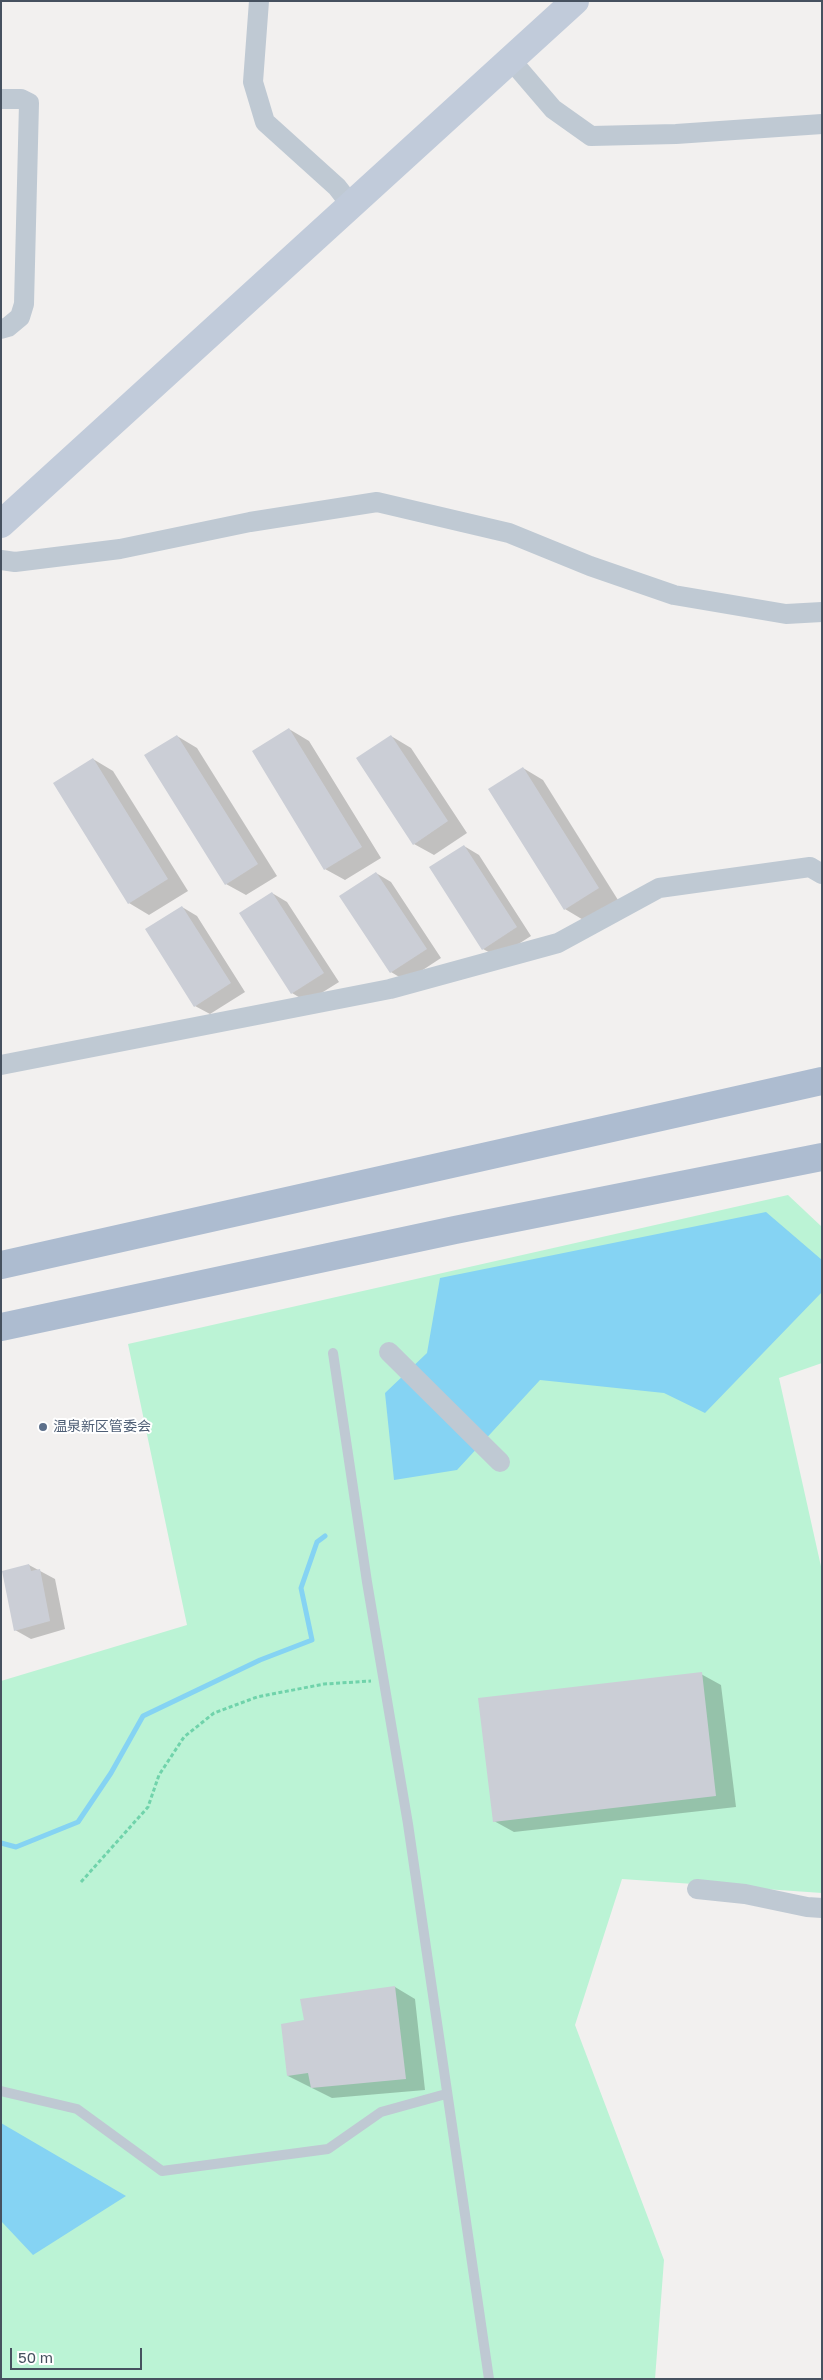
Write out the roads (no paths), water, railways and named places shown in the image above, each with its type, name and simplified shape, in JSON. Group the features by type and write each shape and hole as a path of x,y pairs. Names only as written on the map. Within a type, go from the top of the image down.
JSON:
{"main road":[{"path":"1,1265 822,1081"},
{"path":"1,1327 455,1230 822,1157"}],"street":[{"path":"260,1 253,82 265,122 337,187 351,205"},
{"path":"1,524 575,1"},
{"path":"511,60 553,109 592,136 676,134 822,124"},
{"path":"1,99 21,99 29,103 24,304 20,317 8,327 1,329"},
{"path":"1,560 15,562 120,549 250,522 377,502 510,533 590,566 674,595 786,614 822,612"},
{"path":"1,1065 390,989 558,943 659,888 810,866 822,874"},
{"path":"389,1352 500,1462"},
{"path":"696,1888 745,1894 807,1907 822,1908"}],"lane":[{"path":"333,1353 408,1824 489,2379"},
{"path":"1,2091 78,2109 162,2171 328,2149 382,2112 446,2094"}],"water":[{"path":"766,1212 822,1260 822,1292 705,1413 664,1393 540,1380 457,1470 394,1480 385,1393 427,1353 440,1278"},
{"path":"1,2123 126,2196 33,2255 1,2221"}],"waterway":[{"path":"1,1843 16,1847 78,1822 111,1773 143,1716 260,1660 312,1640 301,1588 317,1542 325,1536"}],"place":[{"name":"温泉新区管委会","path":"43,1427"}]}
